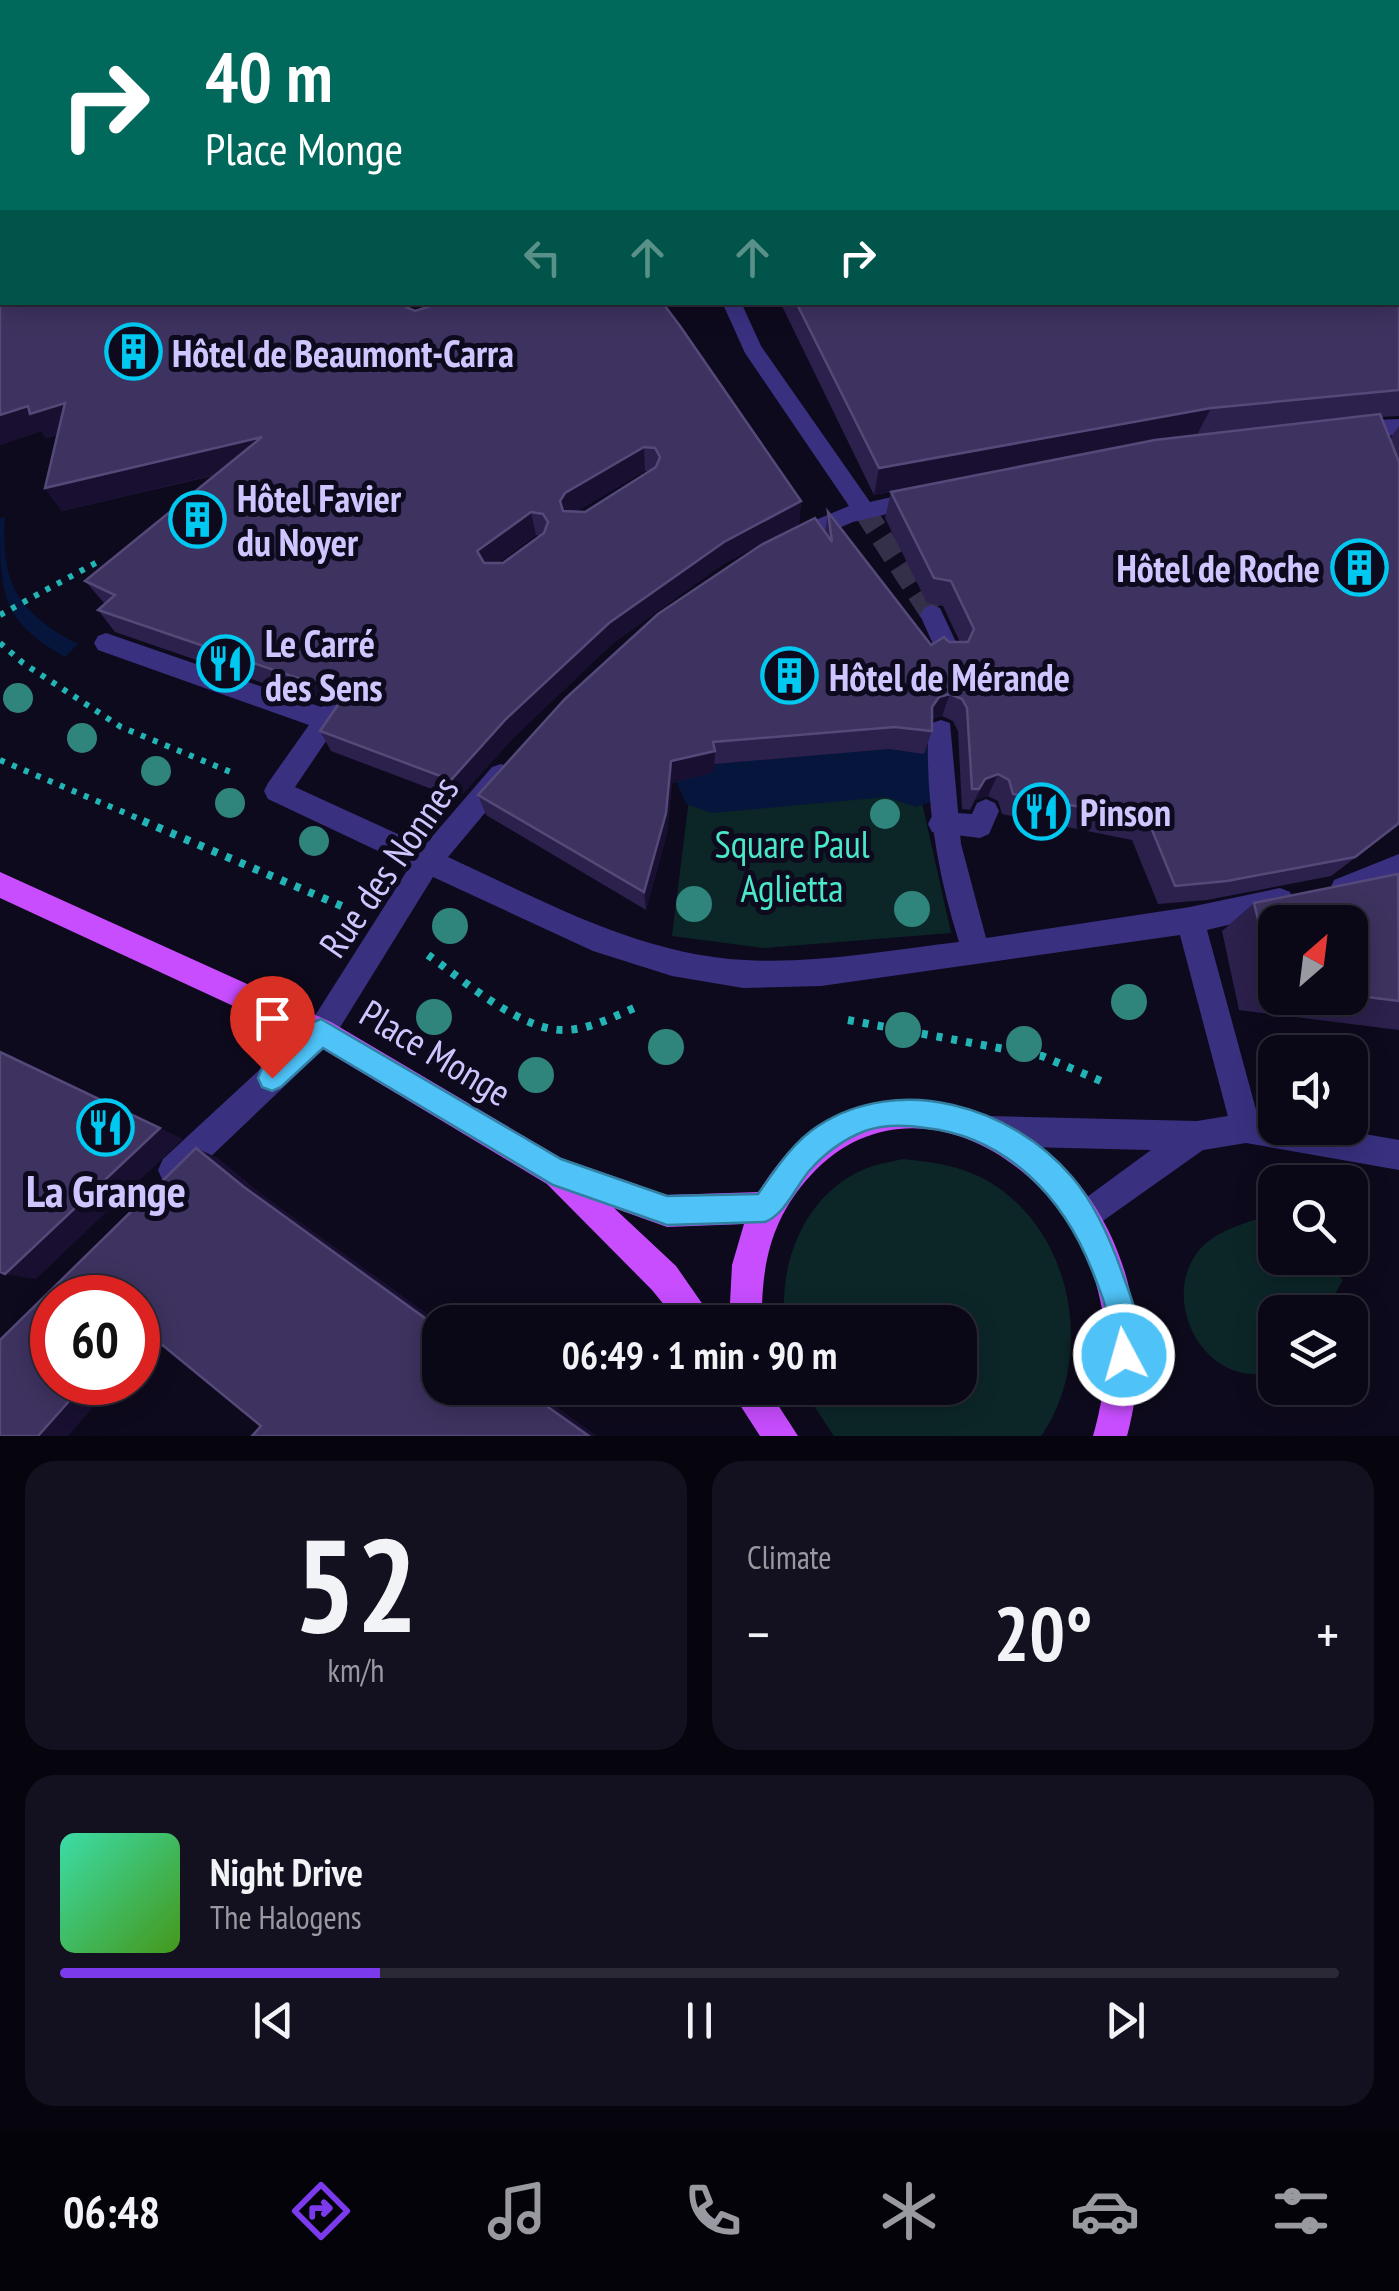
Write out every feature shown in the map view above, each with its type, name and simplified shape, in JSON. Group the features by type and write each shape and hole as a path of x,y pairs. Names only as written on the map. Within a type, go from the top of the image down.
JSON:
{"main road":[{"name":"Place Monge","path":"0,886 321,1032 553,1171 667,1211 765,1208"},
{"path":"747,1305 748,1264 765,1208 827,1136 864,1117 914,1112 941,1116 989,1132 1030,1156 1062,1187 1083,1219 1122,1313 1121,1406 1110,1436"},
{"name":"Place Monge","path":"553,1171 664,1278 685,1305"},
{"path":"756,1405 771,1432"},
{"path":"764,1405 771,1432"}],"street":[{"path":"732,305 752,348 864,510"},
{"path":"1335,430 1399,427"},
{"path":"1370,428 1382,457"},
{"path":"771,550 821,524 864,510 940,494"},
{"path":"932,614 950,655"},
{"path":"106,643 328,717 278,791 593,938 672,962 744,974 821,972 976,953 1190,920 1357,887 1399,866"},
{"path":"941,732 941,824 976,953"},
{"name":"Rue des Nonnes","path":"156,1188 321,1032 429,860 522,752"},
{"path":"941,824 980,826 986,811"},
{"path":"1190,920 1246,1128"},
{"path":"989,1132 1197,1136 1246,1128 1399,1155"},
{"path":"1083,1219 1197,1136"}],"path":[{"path":"0,614 101,560"},
{"path":"0,642 23,663 121,728 278,791"}],"green space":[{"name":"Square Paul Aglietta","path":"886,778 919,789 951,933 764,948 672,936 690,791"},
{"path":"903,1159 950,1166 978,1176 1010,1197 1036,1224 1054,1257 1066,1292 1071,1330 1068,1368 1059,1403 1041,1436 834,1436 813,1405 977,1405 977,1305 784,1305 792,1254 812,1212 844,1180 869,1167"},
{"path":"1258,1220 1258,1275 1338,1275 1343,1280 1335,1295 1258,1295 1258,1373 1231,1369 1213,1358 1198,1342 1188,1321 1186,1277 1200,1249 1221,1233"}],"water":[{"path":"5,517 10,578 41,621 78,644 65,657 27,630 8,602 0,544 0,518"}],"building":[{"path":"0,305 405,305 415,311 434,305 664,305 801,501 724,542 609,623 506,719 451,780 320,731 340,702 333,699 329,682 309,682 98,610 115,595 85,581 262,437 45,488 65,403 30,414 28,406 0,415","holes":["644,447 655,448 660,457 656,467 585,512 563,511 560,501 565,493","531,512 543,514 548,522 544,533 503,563 484,563 477,551"]},
{"path":"798,305 1399,305 1399,390 1211,408 879,468"},
{"path":"1380,414 1399,462 1399,823 1355,857 1227,881 1175,886 1148,820 1013,794 1009,780 998,774 985,779 979,789 972,789 967,708 962,699 950,694 939,697 932,707 932,731 895,727 713,742 715,751 671,761 666,813 644,892 478,795 565,699 658,614 761,545 815,518 832,542 828,512 931,645 944,637 949,642 968,642 974,629 951,581 934,578 891,492 1155,440"},
{"path":"1398,874 1399,1001 1368,997 1368,905 1258,905 1258,920 1254,903"},
{"path":"0,1052 160,1128 5,1274 0,1272"},
{"path":"196,1148 422,1316 422,1405 545,1405 589,1436 252,1436 261,1426 160,1343 160,1275 66,1275"},
{"path":"30,1311 30,1405 66,1405 38,1436 0,1436 0,1340"}],"waterway":[{"path":"712,781 886,765 916,775"}],"tunnel":[{"path":"864,510 932,615"}],"place":[{"name":"Hôtel de Beaumont-Carra","path":"133,352"},
{"name":"Hôtel Favier du Noyer","path":"198,519"},
{"name":"Hôtel de Roche","path":"1359,567"},
{"name":"Le Carré des Sens","path":"226,664"},
{"name":"Hôtel de Mérande","path":"790,676"},
{"name":"Pinson","path":"1041,811"},
{"name":"La Grange","path":"106,1128"}],"route":[{"path":"272,1078 321,1032 553,1171 667,1211 765,1208 800,1160 827,1136 864,1117 900,1111 941,1116 989,1132 1030,1156 1062,1187 1104,1262 1122,1313 1124,1355"}]}
